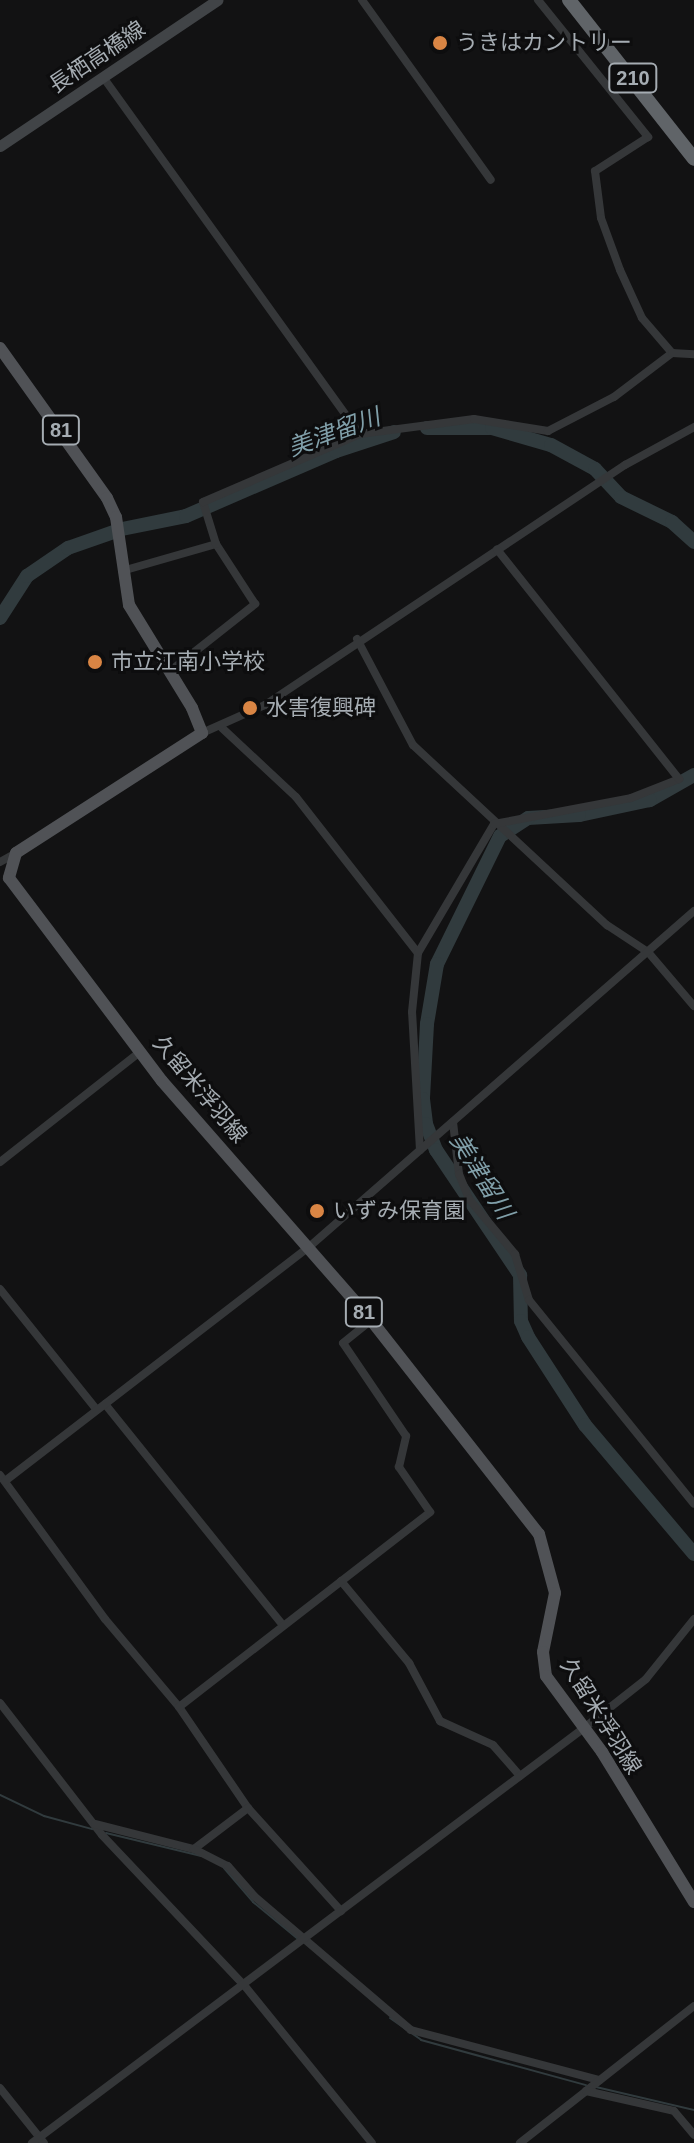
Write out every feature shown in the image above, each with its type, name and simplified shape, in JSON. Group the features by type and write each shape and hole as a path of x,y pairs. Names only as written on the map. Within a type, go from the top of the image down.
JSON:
{"highway":[{"name":"210","path":"569,0 694,159"}],"main road":[{"name":"長栖高橋線","path":"0,146 217,0"},
{"name":"81","path":"0,348 92,473 116,517 129,605 202,733"},
{"path":"16,853 202,733"},
{"name":"久留米浮羽線","path":"16,853 10,870 14,888 141,1051 371,1320 539,1534 555,1593 543,1667 694,1902"}],"street":[{"path":"362,0 491,180"},
{"path":"538,0 648,137 595,171 601,218 620,270 642,318 672,353"},
{"path":"103,77 360,434"},
{"path":"169,672 255,604 216,544 203,502 360,434 474,419 548,431 614,397 672,353 694,354"},
{"path":"202,733 222,728 265,705 357,639 625,465 694,427"},
{"path":"122,571 216,544"},
{"path":"420,1150 412,1042 418,953 496,826 617,801 679,779 497,549"},
{"path":"357,639 405,734 496,826 607,925 648,952 694,1006"},
{"path":"222,728 296,797 418,953"},
{"path":"0,862 16,853"},
{"path":"341,1911 248,1808 179,1707 105,1619 3,1478 309,1247 694,911"},
{"path":"0,1162 141,1051"},
{"path":"453,1122 459,1174 469,1199 515,1254 529,1300 694,1504"},
{"path":"0,1289 97,1410"},
{"path":"179,1707 431,1508 399,1467 406,1436 343,1343 371,1320"},
{"path":"105,1404 283,1625"},
{"path":"341,1581 409,1663 440,1721 493,1745 520,1776"},
{"path":"0,2088 38,2141 646,1679 694,1619"},
{"path":"0,1703 98,1829 244,1985 372,2143"},
{"path":"194,1849 248,1808"},
{"path":"98,1829 194,1849 221,1861 302,1941 419,2034 674,2111 694,2135"},
{"path":"520,2143 694,2006"}],"waterway":[{"name":"美津留川","path":"427,428 492,428 551,445 595,469 621,497 672,522 694,542"},
{"name":"美津留川","path":"0,618 27,576 68,548 122,529 186,516 336,451 394,432"},
{"name":"美津留川","path":"694,775 650,800 579,815 528,818 500,836 437,964 427,1024 423,1099 426,1124 436,1150 520,1275 521,1321 528,1337 585,1425 694,1554"},
{"path":"0,1795 44,1816 92,1829"},
{"path":"106,1833 201,1856"},
{"path":"224,1868 253,1902 297,1938"},
{"path":"390,2018 421,2040 586,2085"},
{"path":"596,2087 694,2110"}],"place":[{"name":"うきはカントリー","path":"440,43"},
{"name":"市立江南小学校","path":"95,662"},
{"name":"水害復興碑","path":"250,708"},
{"name":"いずみ保育園","path":"317,1211"}]}
